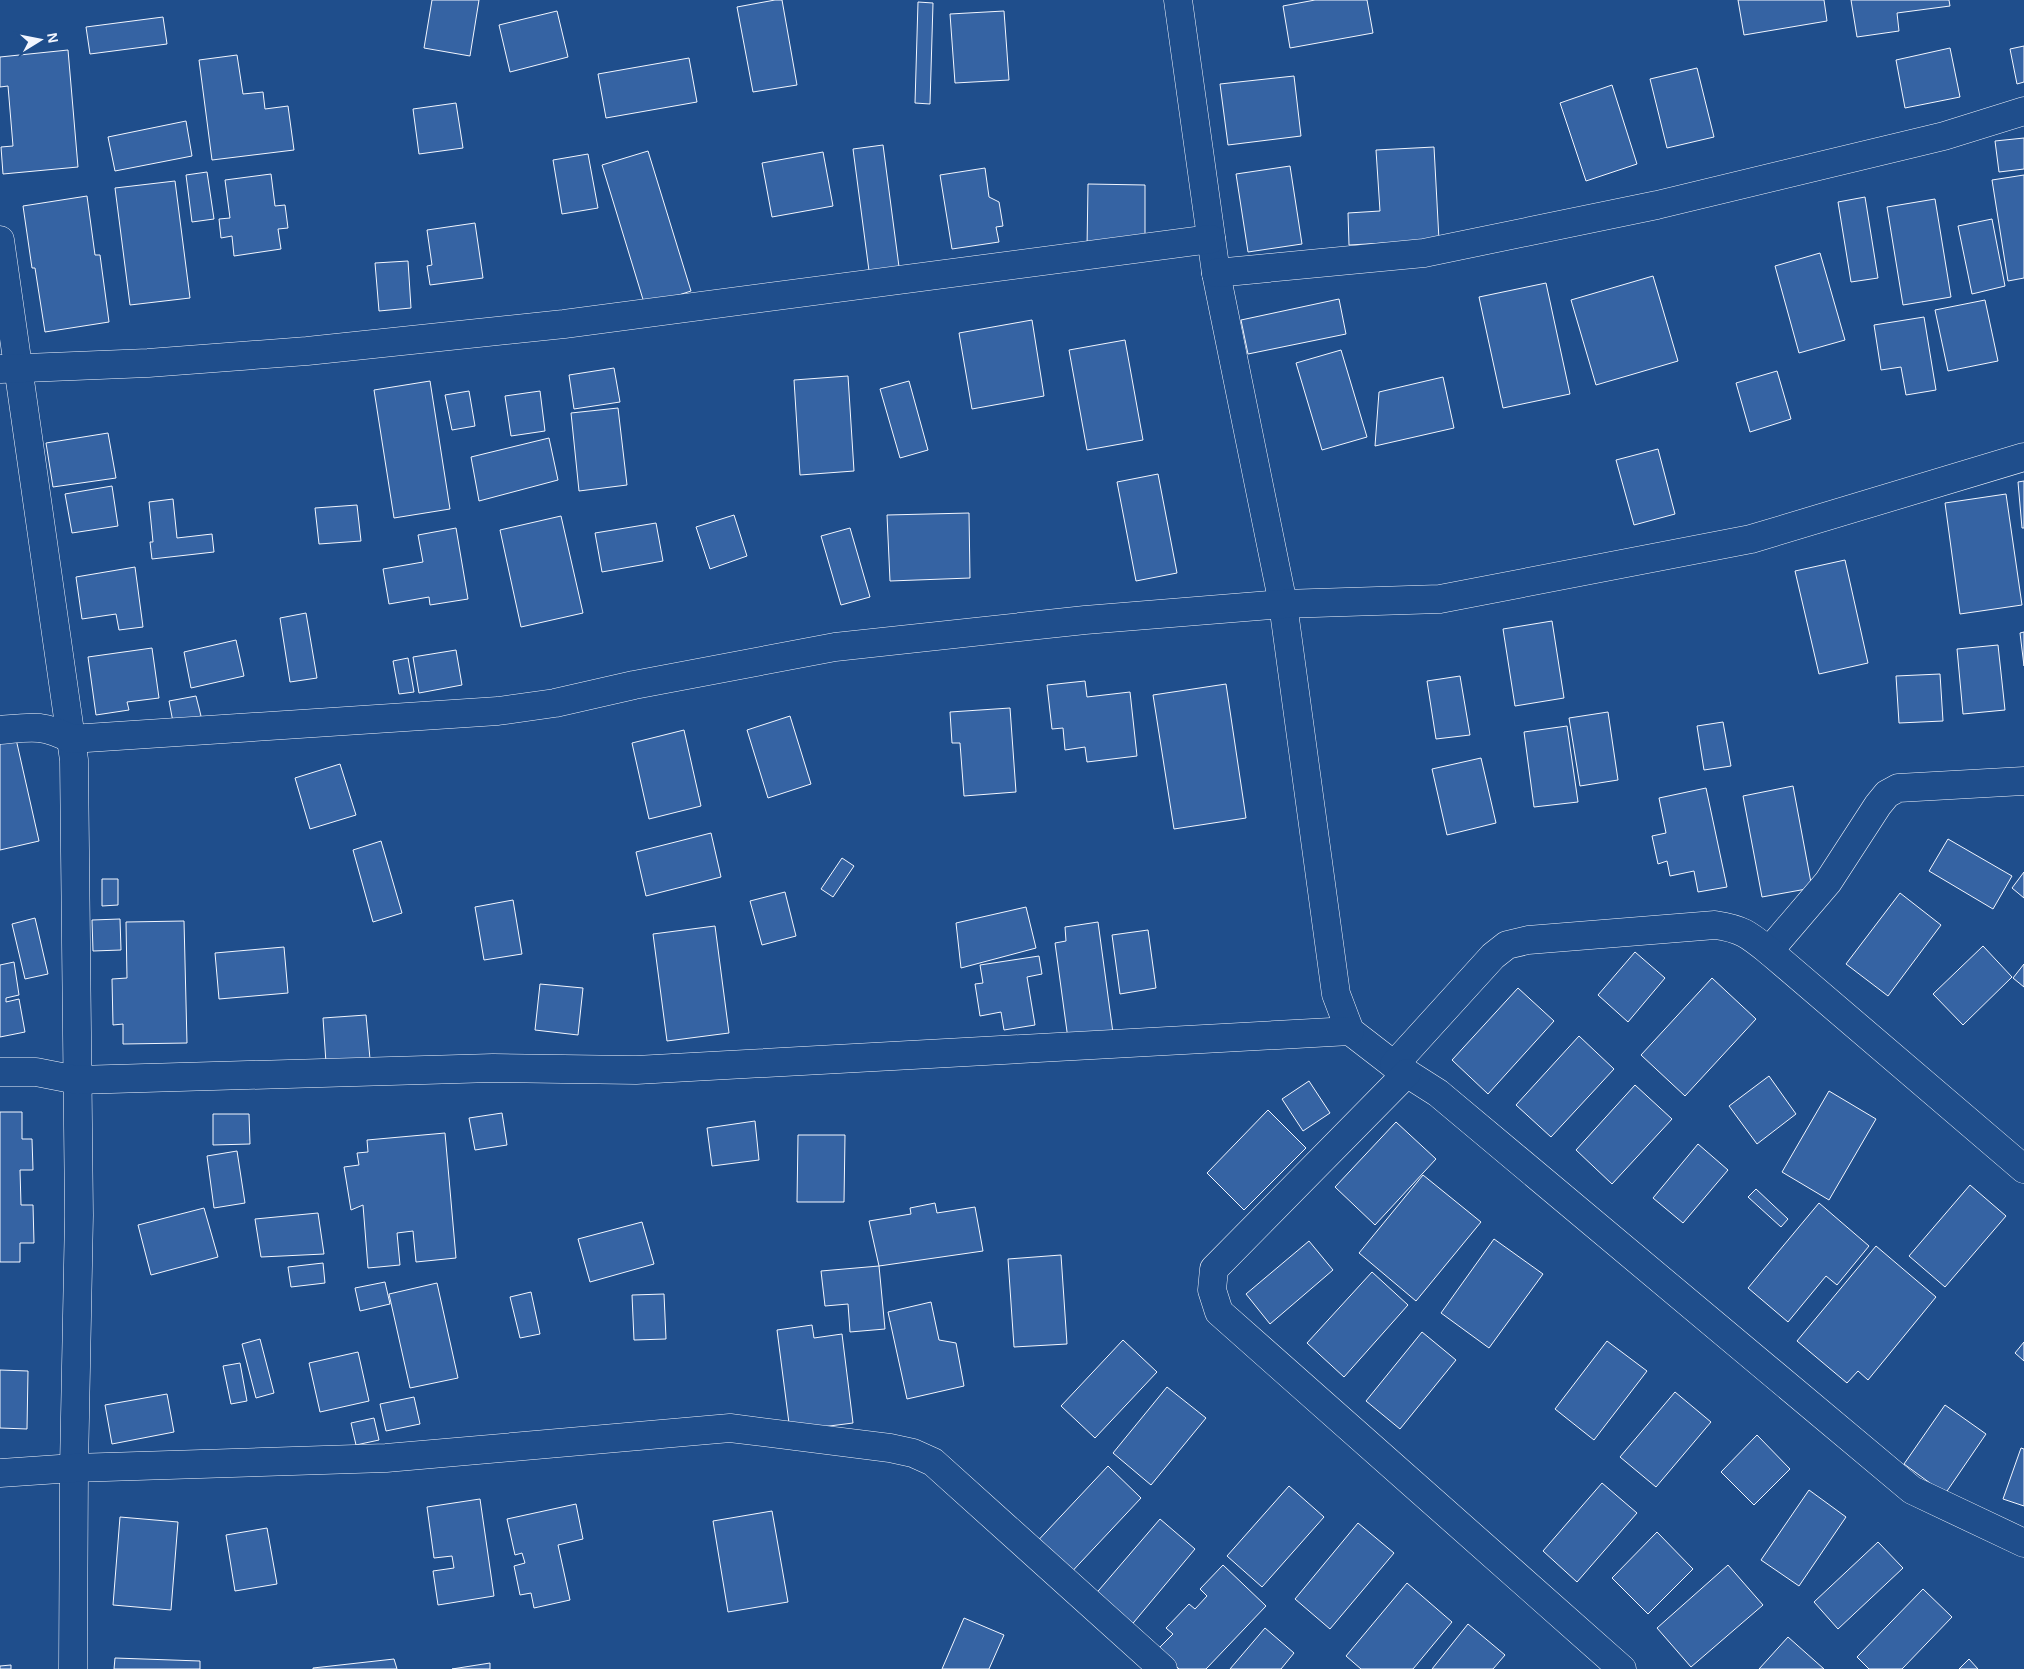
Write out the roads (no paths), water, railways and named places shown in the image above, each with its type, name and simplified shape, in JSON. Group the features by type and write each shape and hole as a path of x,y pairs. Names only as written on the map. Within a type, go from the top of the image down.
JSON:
{"street":[{"path":"1178,0 1216,272 1283,604 1336,994 1350,1031 1400,1069 1438,1093 1912,1490 2024,1543"},
{"path":"1216,272 1424,254 1657,205 1944,136 2024,111"},
{"path":"9,369 148,363 307,351 564,324 1211,239"},
{"path":"0,240 9,369 74,760 78,1214 73,1669"},
{"path":"0,730 36,727 54,730 71,739 498,711 555,703 634,685 835,647 1085,620 1283,604 1440,599 1751,539 2024,457"},
{"path":"1769,951 1828,882 1887,794 1898,788 2024,781"},
{"path":"1622,1669 1219,1312 1212,1290 1214,1269 1400,1069 1493,956 1507,945 1528,940 1715,925 1736,928 1753,938 1769,951 2024,1169"},
{"path":"0,1072 36,1072 77,1080 493,1068 636,1070 1350,1031"},
{"path":"0,1473 74,1468 386,1458 730,1428 890,1448 913,1453 933,1462 1163,1669"}]}
